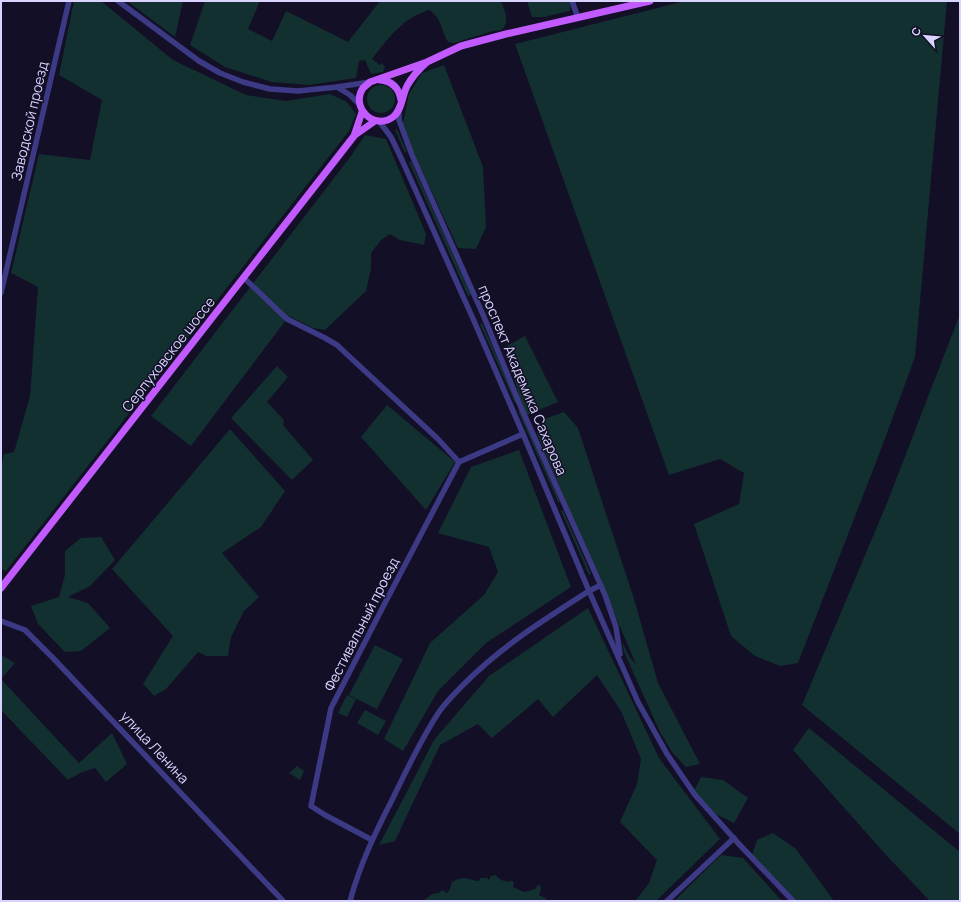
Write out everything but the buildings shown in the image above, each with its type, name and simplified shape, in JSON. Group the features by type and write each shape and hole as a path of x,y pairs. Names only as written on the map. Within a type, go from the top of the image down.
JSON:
{"main road":[{"path":"354,136 361,108 360,96 363,88 374,81 426,62 461,46 650,1"},
{"path":"361,108 369,118 377,121 387,120 394,116 399,110 401,100 410,81 426,62"},
{"path":"374,81 387,80 396,86 400,92 401,100"},
{"path":"354,136 377,121"},
{"name":"Серпуховское шоссе","path":"1,588 354,136"}],"street":[{"name":"Заводской проезд","path":"1,294 69,1"},
{"path":"118,1 199,61 220,73 243,82 270,88 298,91 374,81"},
{"path":"572,1 578,18"},
{"path":"337,87 350,94 361,108"},
{"name":"проспект Академика Сахарова","path":"399,110 399,120 412,156 484,317 520,405 601,585 616,627 620,660"},
{"name":"проспект Академика Сахарова","path":"377,121 391,137 402,160 512,410 524,434 589,591 638,702 667,754 695,795 793,901"},
{"path":"402,160 412,156"},
{"path":"244,278 287,319 337,345 435,436 459,462 524,434"},
{"path":"474,321 484,317"},
{"path":"512,410 520,405"},
{"name":"Фестивальный проезд","path":"372,840 312,807 331,708 459,462"},
{"path":"555,509 565,505"},
{"path":"350,901 359,872 372,840 417,750 439,712 484,664 512,642 589,591 601,585"},
{"name":"улица Ленина","path":"1,621 25,630 283,901"},
{"path":"667,901 734,838"}],"green space":[{"path":"74,1 101,1 173,60 246,95 286,101 330,94 347,102 356,114 349,131 6,571 1,569 1,466 4,454 14,452 30,396 38,287 11,273 39,154 90,160 102,100 59,75"},
{"path":"127,1 183,1 175,37"},
{"path":"205,1 260,1 248,29 272,41 286,11 348,42 380,1 501,1 505,12 506,23 502,30 493,31 454,43 448,42 437,18 431,11 427,10 401,25 372,59 380,65 382,63 385,67 383,72 371,74 365,60 359,61 356,78 309,85 272,82 225,67 190,45"},
{"path":"527,1 570,1 570,11 544,17 532,17"},
{"path":"685,1 947,1 915,357 880,452 798,663 780,666 755,656 731,636 694,524 739,504 744,473 720,459 669,475 515,44"},
{"path":"444,65 483,167 486,227 476,249 458,248 412,149 403,123 409,94 422,73"},
{"path":"381,85 391,89 395,99 391,109 381,113 371,109 367,99 371,89"},
{"path":"397,129 407,152 405,153 395,130"},
{"path":"365,135 386,139 426,234 424,245 400,240 390,234 381,240 371,253 371,269 366,291 325,330 313,328 289,316 191,446 151,416 351,156"},
{"path":"411,161 471,295 468,296 409,162"},
{"path":"960,314 960,834 802,705 887,503"},
{"path":"482,323 517,402 515,403 480,324"},
{"path":"525,336 558,402 525,416 505,347"},
{"path":"277,366 288,377 267,402 284,420 283,425 313,460 292,480 231,418"},
{"path":"387,405 455,462 426,510 361,437"},
{"path":"520,410 560,502 558,502 518,411"},
{"path":"564,412 578,428 634,599 658,683 700,764 686,767 672,752 660,732 624,652 622,642 630,658 636,664 537,434 544,419"},
{"path":"230,429 285,491 261,527 222,553 259,597 244,611 231,637 228,656 206,656 198,652 166,689 154,696 143,684 173,636 112,569"},
{"path":"519,450 571,587 486,643 438,691 403,751 384,739 430,643 484,595 498,572 489,547 438,533 471,467"},
{"path":"563,510 591,574 589,575 561,511"},
{"path":"101,537 115,560 90,586 68,597 88,603 110,628 81,651 65,652 38,624 31,606 59,597 65,575 65,551 81,538"},
{"path":"588,608 659,758 720,839 656,901 635,901 649,883 657,860 620,822 637,784 641,759 621,711 597,675 553,717 538,699 492,738 478,724 440,745 395,841 379,845 434,740 489,676"},
{"path":"375,645 403,659 377,709 349,695"},
{"path":"1,655 15,663 1,679"},
{"path":"1,679 79,763 112,733 127,764 106,782 95,768 80,773 68,780 1,710"},
{"path":"347,695 356,699 347,717 338,713"},
{"path":"365,710 386,721 378,735 357,723"},
{"path":"809,728 960,852 960,901 930,901 886,855 793,750"},
{"path":"297,766 304,771 300,780 289,773"},
{"path":"701,777 723,780 748,798 734,823 709,811 694,791"},
{"path":"773,833 796,849 834,901 796,901 752,855 757,840"},
{"path":"721,855 743,858 782,901 674,901"},
{"path":"495,875 501,880 512,881 514,883 513,887 524,892 535,889 538,885 540,885 541,889 539,895 548,901 423,901 432,894 439,893 442,890 447,893 452,882 456,880 463,878 479,881 480,878 487,877 488,881 491,876"}]}
